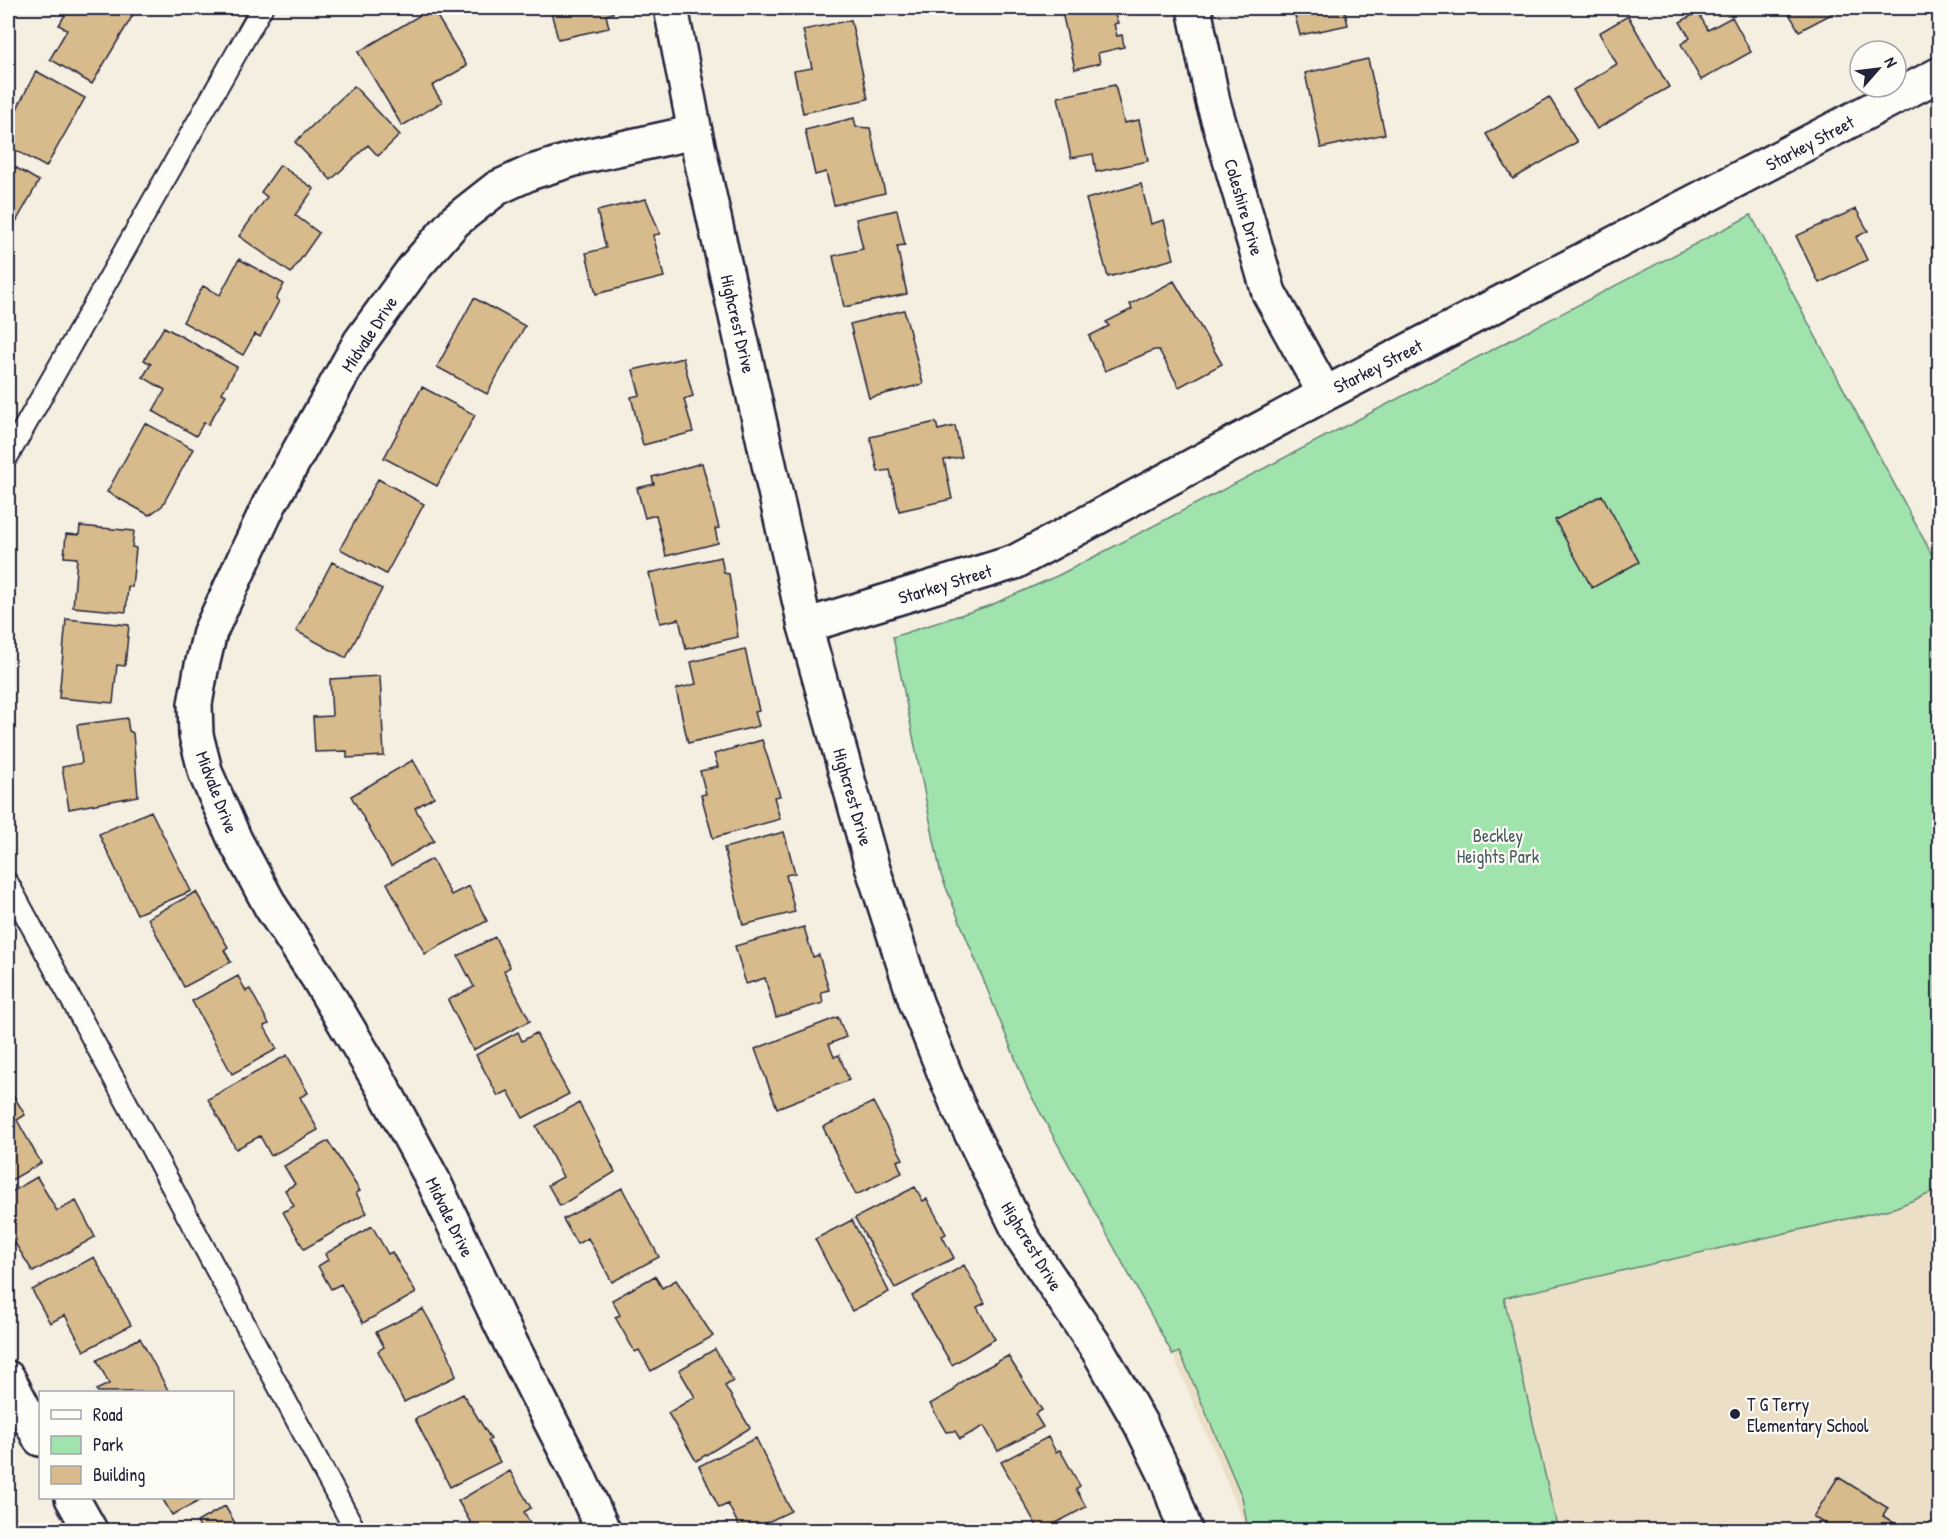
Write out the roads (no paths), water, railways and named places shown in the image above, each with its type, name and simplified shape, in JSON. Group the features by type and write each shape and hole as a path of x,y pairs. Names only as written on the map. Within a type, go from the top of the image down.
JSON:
{"street":[{"name":"Highcrest Drive","path":"670,8 695,132 805,626 872,866 916,1002 957,1104 1022,1237 1098,1350 1140,1423 1167,1478 1185,1530"},
{"name":"Coleshire Drive","path":"1194,8 1214,102 1269,292 1325,394"},
{"name":"Starkey Street","path":"805,626 1015,562 1325,394 1940,74"},
{"name":"Midvale Drive","path":"603,1530 417,1151 381,1084 318,978 271,907 235,840 206,774 196,735 195,704 210,632 269,506 360,342 414,268 448,229 497,188 532,172 581,157 695,132"},
{"path":"8,1378 39,1437"},
{"path":"73,1499 90,1530"}],"lane":[{"path":"8,456 262,8"},
{"path":"8,883 355,1530"}],"place":[{"name":"T G Terry Elementary School","path":"1735,1414"}],"park label":[{"name":"Beckley Heights Park","path":"1498,845"}]}
